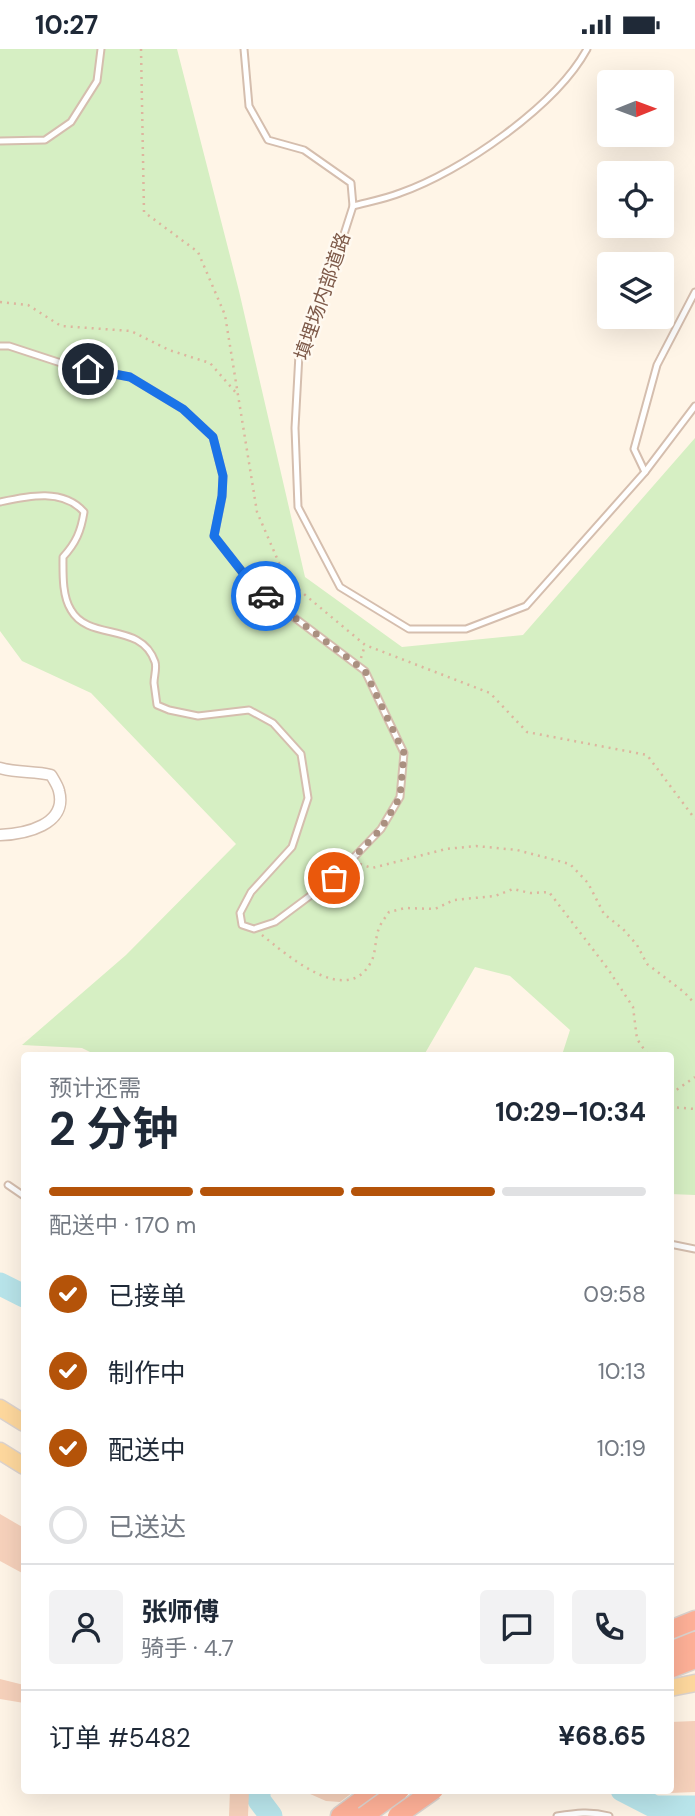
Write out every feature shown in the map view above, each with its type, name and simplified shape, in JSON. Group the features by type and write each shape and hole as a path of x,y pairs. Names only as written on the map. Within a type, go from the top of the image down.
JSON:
{"highway":[{"path":"674,1618 695,1610"},
{"path":"674,1628 695,1620"},
{"path":"674,1650 695,1641"},
{"path":"674,1667 695,1659"},
{"path":"340,1816 370,1794"},
{"path":"402,1808 427,1794"},
{"path":"364,1816 402,1808 431,1794"}],"main road":[{"path":"1,1412 21,1422"},
{"path":"0,1451 21,1464"},
{"path":"674,1651 695,1646"},
{"path":"674,1687 695,1683"}],"street":[{"path":"0,768 51,775 60,792 58,811 45,825 19,834 0,835"}],"lane":[{"path":"0,141 46,139 71,122 97,81 101,49"},
{"path":"244,49 249,106 268,140 304,150 351,183 353,206 401,193 459,165 525,120 579,64 587,49"},
{"name":"填埋场内部道路","path":"353,206 337,256 299,354 295,428 298,506 340,587 409,629 466,629 526,606 645,472 695,406"},
{"path":"645,472 634,449 657,365 695,292"},
{"path":"0,346 9,346 67,365 130,377 183,409 213,437 223,476 214,536 254,587 365,671 404,753 400,797 381,829 334,878 275,922 254,929 242,925 240,913 251,892 292,847 308,798 301,754 273,723 249,710 198,716 157,705 155,663 145,646 122,633 99,630 85,624 71,611 63,582 63,557 75,544 84,512 74,501 53,496 0,502"},
{"path":"8,1185 21,1194"},
{"path":"674,1245 695,1248"},
{"path":"557,1816 595,1812 609,1816"}],"path":[{"path":"141,49 144,212 198,252 225,315 257,512 286,579 365,645 490,692 527,732 648,755 695,819"},
{"path":"0,302 28,305 61,326 131,331 169,350 210,363 238,395"},
{"path":"359,666 365,645"},
{"path":"350,861 372,868 446,849 476,846 517,850 570,864 588,883 604,914 637,945 647,964 684,992 695,1004"},
{"path":"254,929 309,969 338,982 358,978 371,962 379,929 388,912 405,908 435,909 454,899 495,896 513,889 530,893 549,892 608,969 633,1007 637,1039 646,1052"},
{"path":"674,1092 695,1077"},
{"path":"674,1107 695,1109"}],"green space":[{"path":"0,49 177,49 239,291 305,577 402,647 523,635 695,438 695,1195 674,1194 674,1052 563,1052 570,1030 510,976 475,967 426,1052 90,1052 82,1048 22,1045 126,955 236,844 91,693 22,661 0,631"}],"building":[{"path":"0,1514 21,1526 21,1572 0,1561"},
{"path":"0,1679 21,1684 21,1702 0,1699"},
{"path":"695,1721 695,1792 674,1793 674,1722"},
{"path":"230,1794 249,1794 248,1816 229,1816"},
{"path":"310,1794 351,1794 340,1802 326,1801"}],"waterway":[{"path":"0,1284 21,1294"},
{"path":"259,1794 259,1800 271,1816"},
{"path":"630,1794 655,1807 695,1807"}],"way so far":[{"path":"266,596 365,671 404,753 400,797 381,829 334,878"}],"route":[{"path":"88,369 130,377 183,409 213,437 223,476 214,536 254,587 266,596"}]}
